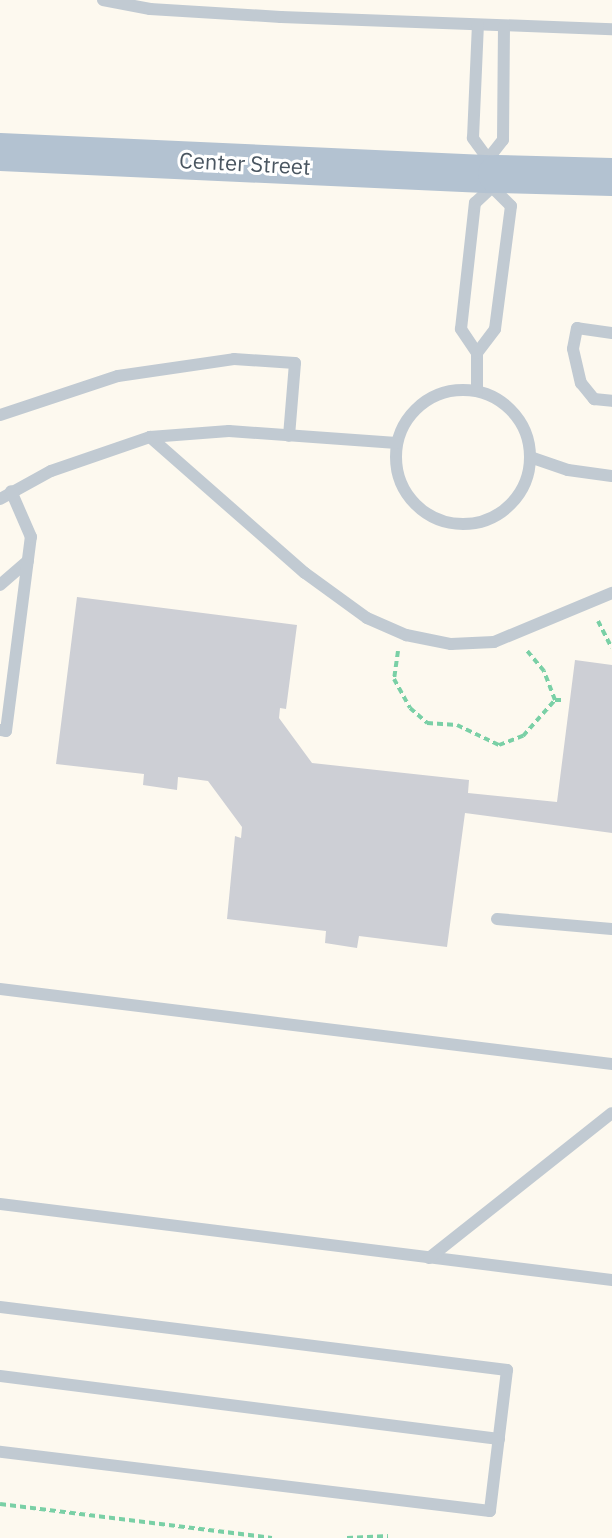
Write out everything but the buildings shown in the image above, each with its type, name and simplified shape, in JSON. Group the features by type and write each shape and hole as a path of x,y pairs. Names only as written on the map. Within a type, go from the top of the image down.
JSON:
{"main road":[{"name":"Center Street","path":"0,152 612,177"}],"lane":[{"path":"103,0 150,9 504,27 612,29"},
{"path":"477,353 495,329 511,206 473,138 478,25"},
{"path":"477,391 477,353 461,329 475,203 492,174 503,140 504,27"},
{"path":"612,333 577,328 573,349 581,383 594,399 612,401"},
{"path":"0,415 118,376 234,359 295,363 289,436"},
{"path":"477,391 509,408 528,439 530,457 516,499 479,523 456,525 434,518 402,487 397,443 413,412 426,401 442,393 477,391"},
{"path":"0,730 6,731 31,537 6,495 86,457 150,437 229,431 397,443"},
{"path":"150,437 305,573 367,618 406,635 451,644 494,642 612,593"},
{"path":"530,457 568,470 612,476"},
{"path":"0,585 28,561"},
{"path":"497,919 612,929"},
{"path":"0,989 612,1064"},
{"path":"429,1258 612,1113"},
{"path":"0,1204 612,1280"},
{"path":"0,1307 507,1370 490,1511 0,1452"},
{"path":"0,1376 499,1439"}],"path":[{"path":"598,621 612,648"},
{"path":"398,651 394,679 410,708 427,723 457,725 492,744 523,736 555,700 565,700"},
{"path":"527,651 544,671 555,700"},
{"path":"0,1504 272,1538"},
{"path":"347,1538 388,1536"}],"shaded area":[{"path":"0,0 612,0 612,1538 0,1538"}]}
